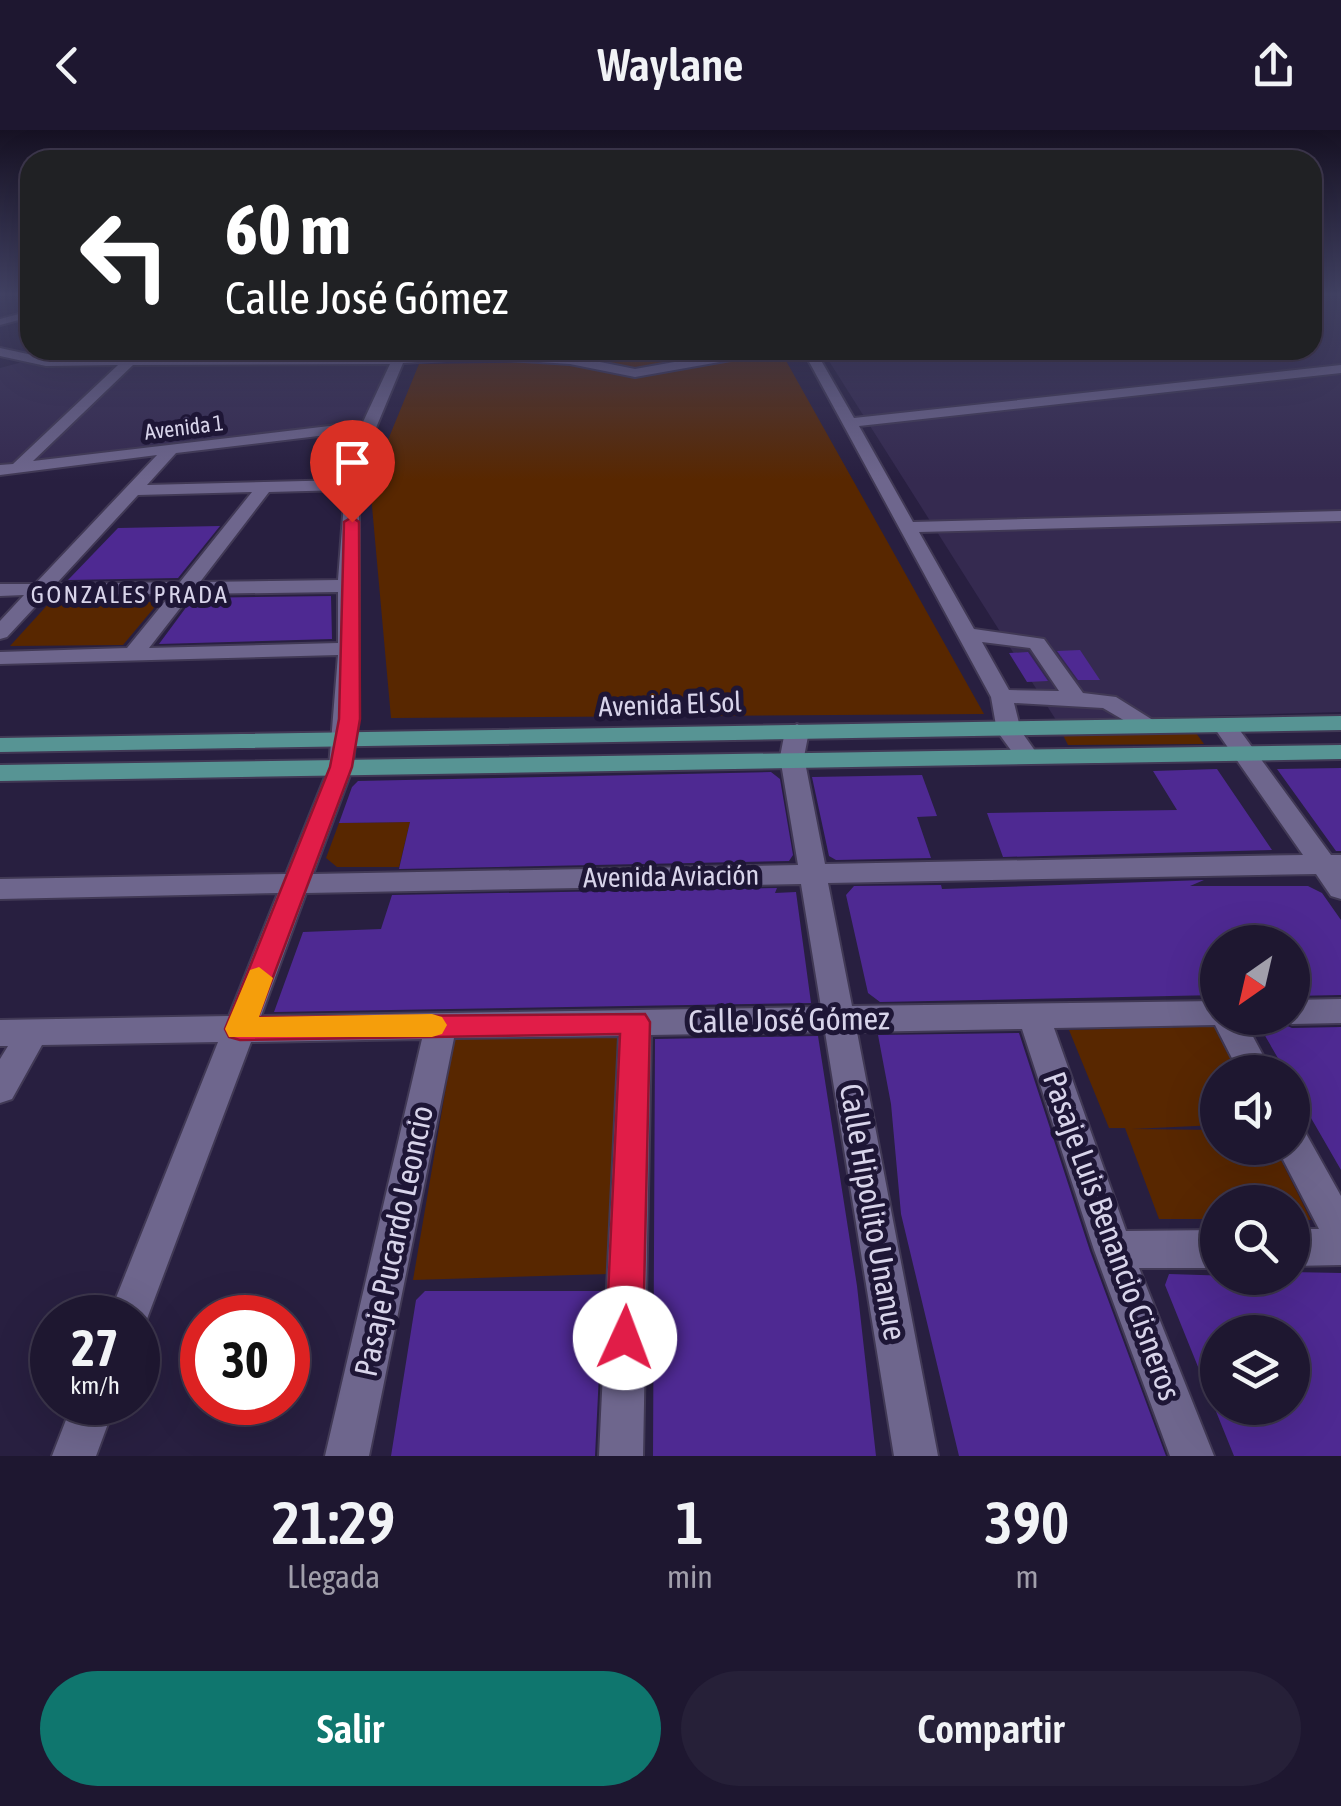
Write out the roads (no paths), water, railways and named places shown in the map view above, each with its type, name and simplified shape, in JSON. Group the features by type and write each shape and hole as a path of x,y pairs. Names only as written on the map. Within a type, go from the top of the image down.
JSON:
{"main road":[{"name":"Avenida El Sol","path":"0,772 343,755 795,744 1009,731 1341,723"},
{"name":"Avenida El Sol","path":"795,744 1026,754 1341,752"},
{"name":"Avenida El Sol","path":"0,745 343,755"}],"street":[{"path":"12,356 19,358"},
{"path":"0,363 19,358"},
{"path":"74,360 246,360"},
{"path":"137,1295 343,755 354,485 359,454 399,360"},
{"path":"570,360 634,373 708,360"},
{"path":"814,360 1002,697 1009,731 1026,754"},
{"path":"0,485 8,469 128,362"},
{"path":"849,423 1341,369"},
{"name":"Avenida 1","path":"8,469 372,425"},
{"path":"0,633 170,452"},
{"path":"138,490 354,485"},
{"path":"132,655 264,487"},
{"path":"906,527 1341,516"},
{"path":"0,590 349,586"},
{"path":"965,634 1037,643 1077,701"},
{"path":"0,658 348,649"},
{"path":"1002,697 1031,695 1108,702 1152,727"},
{"path":"1225,726 1240,752 1332,864 1341,888"},
{"name":"Calle Hipolito Unanue","path":"795,744 812,874 916,1456"},
{"name":"Avenida Aviación","path":"0,888 1332,864"},
{"path":"1310,1012 1341,1011"},
{"name":"Calle José Gómez","path":"17,1032 1200,1013"},
{"name":"Pasaje Luis Benancio Cisneros","path":"1034,1016 1112,1250 1192,1456"},
{"path":"621,1456 635,1022"},
{"name":"Pasaje Pucardo Leoncio","path":"348,1456 441,1025"},
{"path":"0,1089 17,1032"},
{"path":"1305,1165 1341,1233"},
{"path":"1310,1248 1341,1247"},
{"path":"1112,1250 1200,1248"},
{"path":"74,1456 86,1425"}],"district":[{"name":"GONZALES PRADA","path":"130,594"}]}
